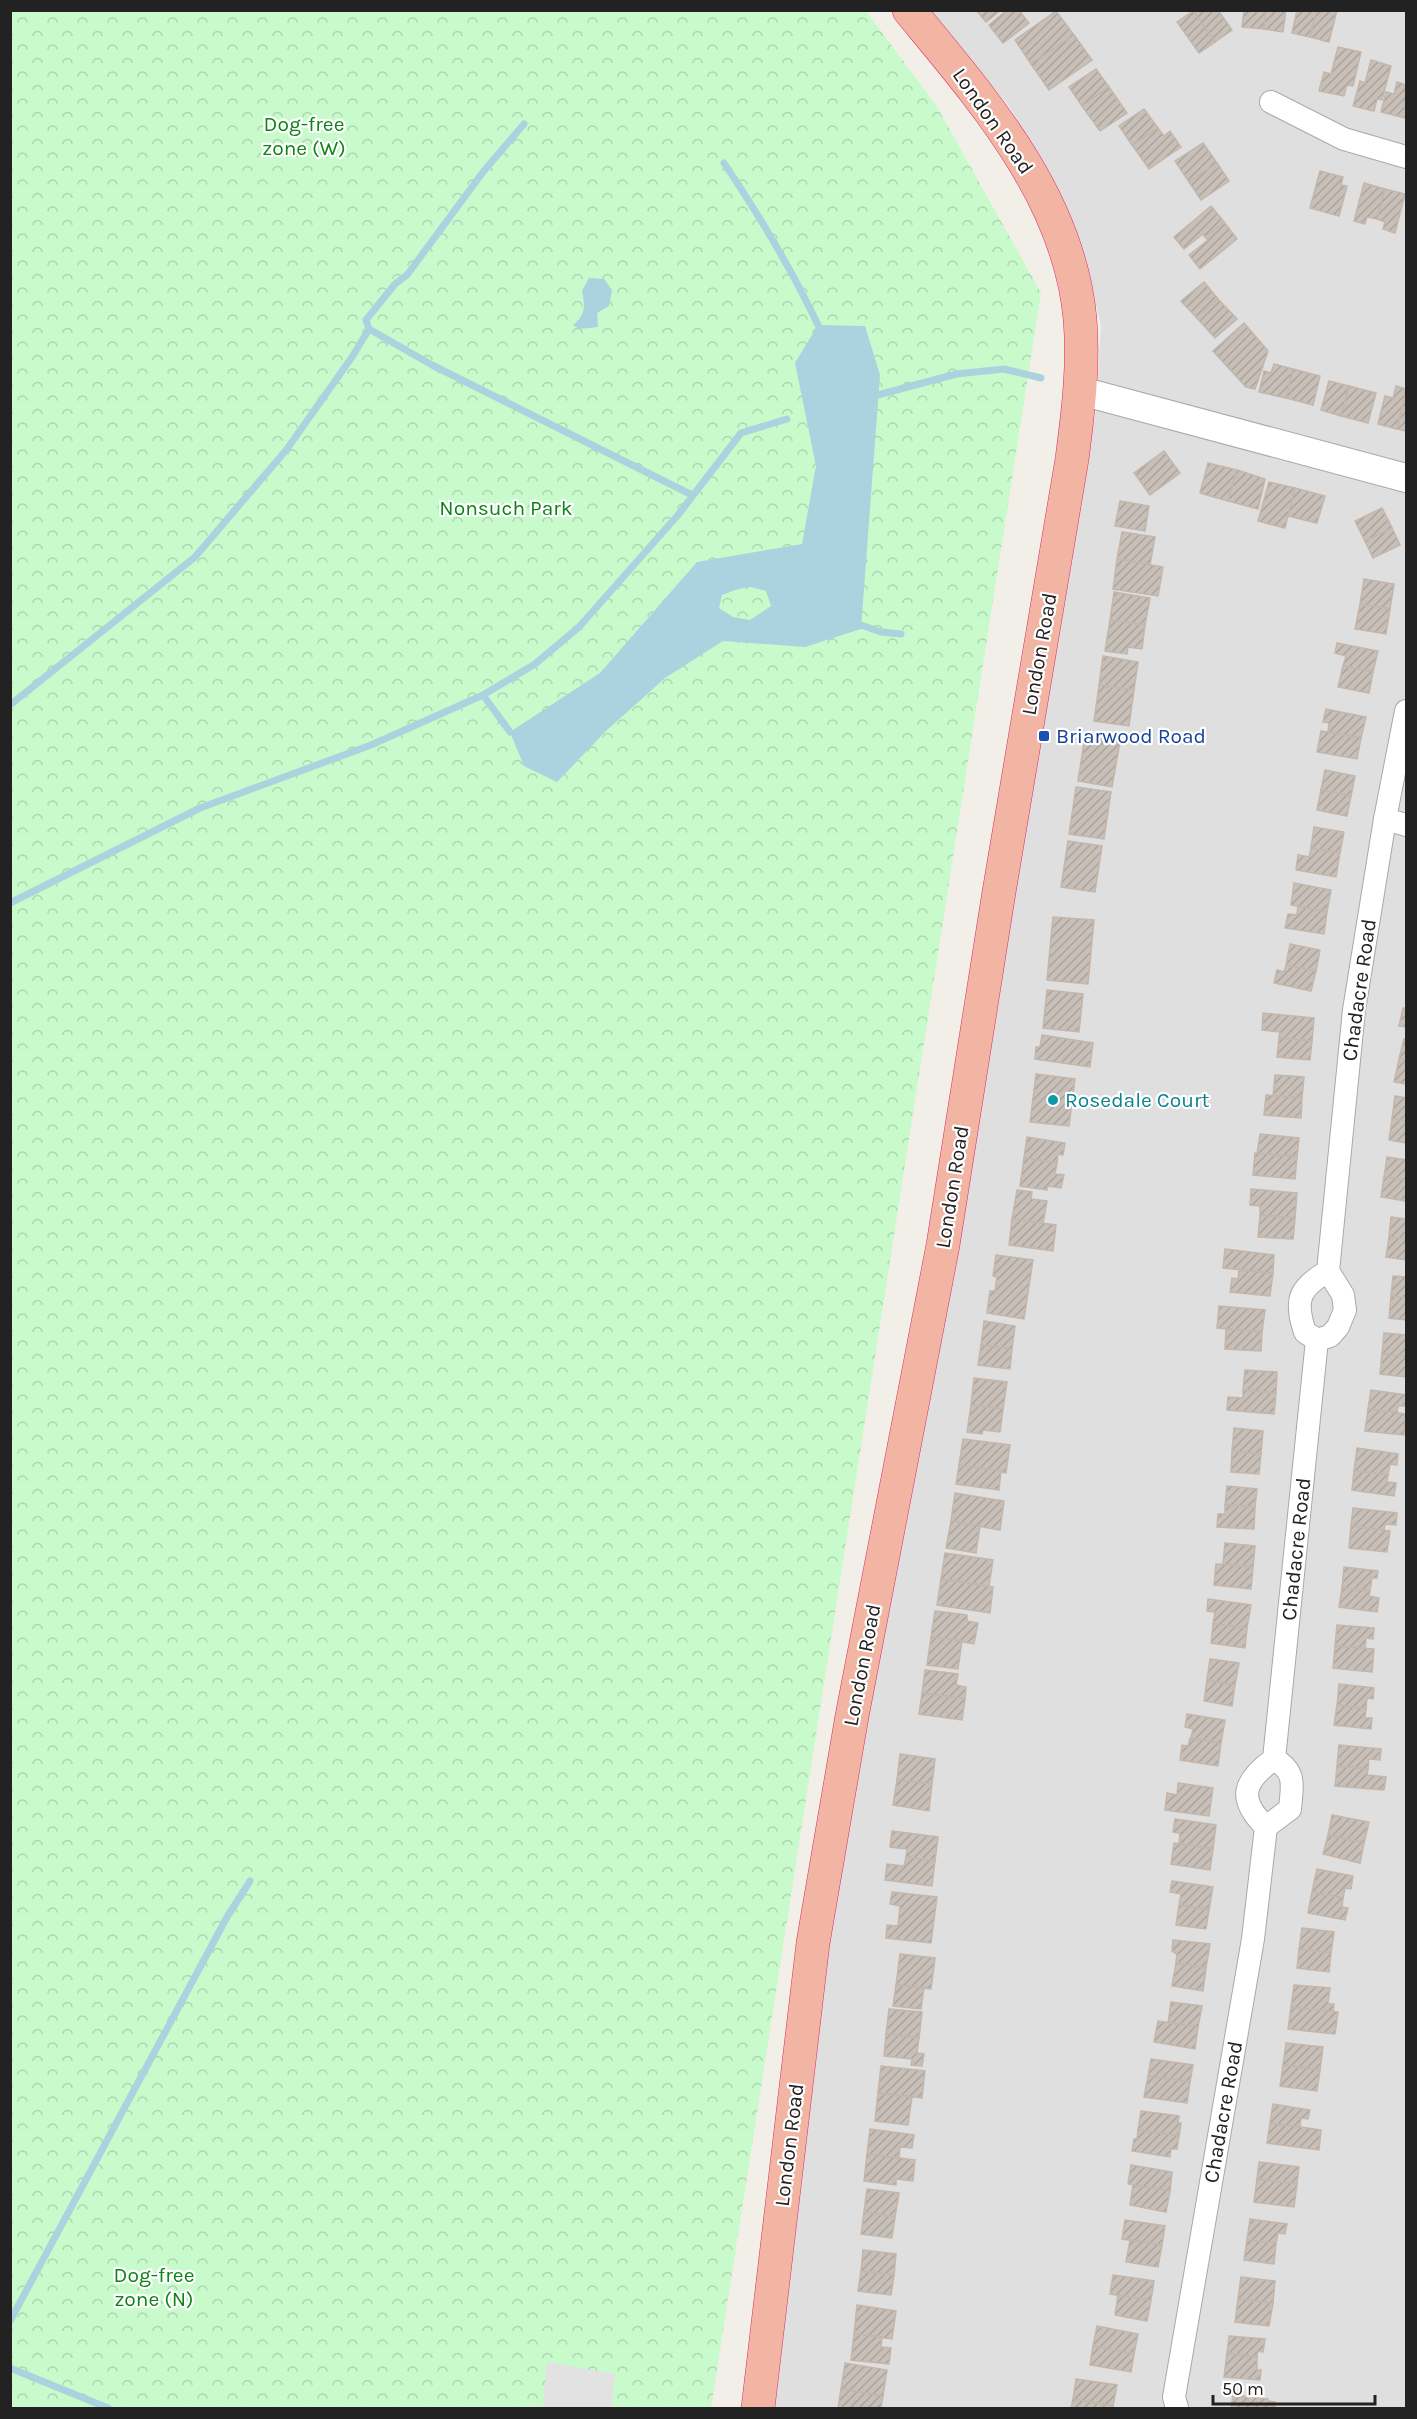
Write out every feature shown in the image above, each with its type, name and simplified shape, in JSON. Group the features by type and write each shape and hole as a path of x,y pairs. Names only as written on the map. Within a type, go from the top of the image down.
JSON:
{"highway":[{"name":"London Road","path":"758,2409 813,1943 855,1705 943,1245 999,892 1072,459 1081,391 1080,318 1071,272 1055,224 1024,159 981,98 909,10"}],"street":[{"path":"1271,102 1344,139 1407,157"},
{"path":"1081,391 1407,478"},
{"name":"Chadacre Road","path":"1328,1271 1354,1010 1396,822 1407,711"},
{"path":"1328,1271 1343,1295 1345,1310 1338,1327 1330,1336 1317,1340 1305,1332 1298,1305 1304,1290 1313,1280 1328,1271"},
{"name":"Chadacre Road","path":"1274,1759 1317,1340"},
{"path":"1274,1759 1283,1764 1293,1778 1290,1809 1266,1827 1254,1815 1248,1803 1248,1784 1259,1770 1274,1759"},
{"name":"Chadacre Road","path":"1169,2405 1253,1939 1266,1827"}],"shaded area":[{"path":"930,11 1406,11 1406,2408 773,2408 831,1912 1069,536 1096,411 1101,325 1083,254 1051,175 1009,106"},
{"path":"547,2362 615,2374 611,2408 543,2408"}],"green space":[{"name":"Nonsuch Park","path":"11,11 866,11 936,105 1041,293 711,2408 11,2408"}],"water":[{"path":"589,278 604,279 612,290 609,306 597,313 598,327 579,329 573,325 582,314 584,306 582,291"},
{"path":"818,325 865,326 880,375 861,629 805,647 723,641 665,678 606,731 557,782 524,766 510,732 600,673 697,562 802,544 816,466 795,363","holes":["751,587 766,591 771,606 750,620 733,617 719,608 722,595 738,589"]}],"building":[{"path":"976,10 1001,10 986,22"},
{"path":"1007,10 1019,10 1029,23 1003,43 989,25"},
{"path":"1218,10 1232,30 1215,42 1193,11"},
{"path":"1244,10 1266,10 1264,29 1242,27"},
{"path":"1266,10 1286,10 1283,32 1264,29"},
{"path":"1297,10 1317,10 1310,37 1292,33"},
{"path":"1317,10 1337,10 1329,42 1310,37"},
{"path":"1056,11 1074,35 1031,64 1015,40"},
{"path":"1193,11 1215,42 1199,53 1177,22"},
{"path":"1074,35 1092,60 1049,90 1031,64"},
{"path":"1338,47 1361,52 1353,86 1347,85 1344,96 1319,91 1324,72 1331,74"},
{"path":"1371,60 1391,66 1382,100 1377,99 1374,111 1353,106 1360,81 1365,83"},
{"path":"1096,69 1109,87 1082,106 1069,87"},
{"path":"1397,82 1406,85 1405,118 1381,112 1386,92 1394,94"},
{"path":"1109,87 1127,113 1100,131 1082,106"},
{"path":"1144,109 1158,128 1132,145 1119,126"},
{"path":"1158,128 1164,136 1170,131 1181,147 1149,169 1132,145"},
{"path":"1203,143 1217,163 1189,182 1175,161"},
{"path":"1217,163 1229,181 1201,200 1189,182"},
{"path":"1320,171 1343,177 1341,185 1347,186 1339,216 1310,208"},
{"path":"1364,183 1385,189 1377,219 1367,217 1365,224 1354,221"},
{"path":"1385,189 1405,194 1395,233 1383,229 1385,222 1377,219"},
{"path":"1211,206 1224,222 1205,237 1203,234 1184,249 1174,237"},
{"path":"1224,222 1237,239 1200,269 1189,255 1208,240 1205,237"},
{"path":"1204,282 1218,299 1196,317 1181,301"},
{"path":"1218,299 1237,319 1215,338 1196,317"},
{"path":"1244,323 1268,351 1255,389 1246,387 1213,351"},
{"path":"1274,364 1293,369 1286,398 1259,392 1264,371 1271,373"},
{"path":"1293,369 1320,376 1313,405 1286,398"},
{"path":"1329,381 1349,386 1341,416 1321,410"},
{"path":"1349,386 1376,393 1368,423 1341,416"},
{"path":"1396,386 1406,389 1397,429 1378,424 1385,396 1393,398"},
{"path":"1404,400 1406,401 1406,431 1397,429"},
{"path":"1164,451 1180,473 1150,495 1134,473"},
{"path":"1208,463 1237,470 1228,501 1200,493"},
{"path":"1237,470 1265,479 1258,509 1228,501"},
{"path":"1269,482 1295,488 1285,528 1258,521"},
{"path":"1295,488 1325,496 1317,523 1288,516"},
{"path":"1120,501 1149,506 1145,531 1115,526"},
{"path":"1382,508 1392,528 1365,541 1355,521"},
{"path":"1392,528 1400,545 1373,558 1365,541"},
{"path":"1122,532 1155,537 1150,565 1117,559"},
{"path":"1117,559 1163,567 1158,596 1113,589"},
{"path":"1364,579 1394,584 1390,609 1360,604"},
{"path":"1114,592 1150,598 1145,625 1110,620"},
{"path":"1360,604 1390,609 1386,634 1355,629"},
{"path":"1110,620 1145,625 1142,649 1128,647 1127,654 1105,651"},
{"path":"1337,643 1378,651 1373,672 1343,666 1346,656 1335,653"},
{"path":"1103,656 1138,662 1134,690 1099,685"},
{"path":"1343,666 1373,672 1369,693 1338,687"},
{"path":"1099,685 1134,690 1129,726 1094,721"},
{"path":"1326,709 1366,717 1361,738 1328,732 1329,723 1323,722"},
{"path":"1321,731 1361,738 1357,759 1317,752"},
{"path":"1085,736 1120,742 1112,787 1078,781"},
{"path":"1325,770 1355,776 1351,796 1321,790"},
{"path":"1076,787 1111,792 1104,839 1069,834"},
{"path":"1321,790 1351,796 1347,816 1317,810"},
{"path":"1314,827 1344,832 1340,853 1311,848"},
{"path":"1068,841 1102,846 1095,892 1061,887"},
{"path":"1311,848 1340,853 1336,877 1296,870 1298,855 1309,857"},
{"path":"1294,883 1331,890 1327,912 1291,905"},
{"path":"1298,906 1327,912 1324,934 1285,928 1288,914 1297,915"},
{"path":"1053,917 1094,920 1088,984 1047,980"},
{"path":"1290,944 1320,950 1316,971 1286,965"},
{"path":"1286,965 1316,971 1311,991 1274,983 1277,970 1284,972"},
{"path":"1047,990 1083,994 1079,1032 1043,1028"},
{"path":"1403,1008 1406,1009 1406,1027 1399,1026"},
{"path":"1263,1013 1314,1018 1312,1041 1279,1038 1280,1032 1262,1030"},
{"path":"1042,1035 1093,1043 1090,1067 1035,1059 1036,1047 1040,1047"},
{"path":"1279,1038 1312,1041 1310,1060 1277,1057"},
{"path":"1404,1039 1406,1040 1406,1060 1399,1059"},
{"path":"1399,1059 1406,1060 1406,1084 1394,1082"},
{"name":"Rosedale Court","path":"1036,1074 1075,1079 1069,1126 1030,1122"},
{"path":"1275,1075 1304,1077 1302,1098 1273,1096"},
{"path":"1266,1095 1302,1098 1301,1118 1264,1115"},
{"path":"1395,1096 1406,1098 1406,1121 1392,1119"},
{"path":"1392,1119 1406,1121 1406,1143 1389,1140"},
{"path":"1260,1134 1299,1138 1297,1157 1257,1154"},
{"path":"1027,1137 1065,1143 1063,1155 1058,1154 1057,1163 1024,1158"},
{"path":"1255,1153 1297,1157 1295,1179 1253,1175"},
{"path":"1387,1157 1406,1160 1406,1180 1384,1177"},
{"path":"1024,1158 1057,1163 1055,1174 1064,1175 1061,1188 1047,1186 1047,1190 1020,1186"},
{"path":"1384,1177 1406,1180 1406,1201 1381,1197"},
{"path":"1251,1189 1297,1193 1295,1218 1260,1215 1260,1206 1250,1205"},
{"path":"1017,1190 1032,1192 1031,1199 1047,1201 1043,1224 1012,1219"},
{"path":"1260,1215 1295,1218 1293,1239 1258,1237"},
{"path":"1391,1217 1406,1219 1406,1239 1389,1237"},
{"path":"1012,1219 1056,1225 1053,1251 1009,1245"},
{"path":"1389,1237 1406,1239 1406,1260 1386,1257"},
{"path":"1225,1249 1274,1255 1273,1273 1223,1268"},
{"path":"996,1255 1033,1260 1024,1319 987,1313 990,1291 995,1291 997,1277 993,1276"},
{"path":"1239,1270 1273,1273 1270,1296 1230,1292 1232,1278 1238,1279"},
{"path":"1393,1276 1406,1277 1406,1298 1391,1296"},
{"path":"1391,1296 1406,1298 1406,1320 1389,1318"},
{"path":"1219,1306 1265,1310 1262,1332 1217,1328"},
{"path":"984,1321 1015,1326 1012,1349 981,1345"},
{"path":"1226,1329 1262,1332 1261,1351 1225,1349"},
{"path":"1384,1333 1406,1335 1406,1356 1382,1354"},
{"path":"981,1345 1012,1349 1010,1369 978,1365"},
{"path":"1382,1354 1406,1356 1406,1377 1380,1374"},
{"path":"1245,1370 1277,1372 1276,1393 1243,1390"},
{"path":"974,1378 1007,1382 1003,1409 971,1405"},
{"path":"1243,1390 1276,1393 1274,1414 1227,1410 1228,1397 1243,1398"},
{"path":"1371,1390 1406,1395 1405,1406 1398,1406 1397,1413 1368,1409"},
{"path":"971,1405 1003,1409 1000,1432 983,1430 982,1434 967,1432"},
{"path":"1368,1409 1406,1414 1404,1435 1365,1431"},
{"path":"1234,1428 1263,1431 1261,1454 1232,1451"},
{"path":"963,1439 1010,1445 1006,1473 959,1465"},
{"path":"1357,1448 1398,1454 1397,1465 1390,1464 1388,1475 1354,1471"},
{"path":"1232,1451 1261,1454 1259,1474 1231,1472"},
{"path":"959,1465 1001,1471 999,1490 956,1484"},
{"path":"1354,1471 1388,1475 1387,1482 1396,1483 1394,1496 1352,1490"},
{"path":"1227,1486 1257,1489 1255,1507 1225,1505"},
{"path":"955,1493 1004,1501 1000,1530 951,1521"},
{"path":"1225,1505 1255,1507 1254,1529 1217,1527 1218,1514 1225,1514"},
{"path":"1353,1508 1397,1513 1396,1525 1385,1524 1384,1530 1351,1526"},
{"path":"951,1521 980,1526 976,1553 946,1548"},
{"path":"1351,1526 1390,1531 1387,1552 1349,1548"},
{"path":"1225,1543 1255,1546 1253,1567 1223,1564"},
{"path":"945,1553 993,1560 989,1586 941,1579"},
{"path":"1216,1564 1253,1567 1251,1589 1214,1585"},
{"path":"1344,1567 1378,1571 1377,1578 1372,1578 1370,1591 1342,1588"},
{"path":"941,1579 993,1587 990,1613 937,1605"},
{"path":"1342,1588 1370,1591 1369,1596 1379,1598 1377,1612 1339,1607"},
{"path":"1208,1599 1251,1605 1247,1628 1213,1624 1215,1612 1207,1611"},
{"path":"935,1611 967,1615 967,1621 978,1623 974,1644 931,1637"},
{"path":"1213,1624 1247,1628 1245,1648 1211,1643"},
{"path":"1337,1625 1374,1628 1373,1639 1366,1638 1365,1649 1335,1646"},
{"path":"931,1637 962,1641 958,1669 927,1665"},
{"path":"1335,1646 1374,1649 1372,1672 1333,1668"},
{"path":"1210,1659 1239,1663 1235,1685 1207,1680"},
{"path":"925,1670 958,1674 956,1685 966,1687 965,1699 922,1693"},
{"path":"1207,1680 1235,1685 1232,1706 1204,1701"},
{"path":"1339,1684 1374,1688 1373,1699 1367,1698 1366,1709 1337,1705"},
{"path":"922,1693 965,1699 962,1720 919,1714"},
{"path":"1337,1705 1366,1709 1365,1718 1372,1718 1371,1729 1334,1725"},
{"path":"1187,1714 1225,1720 1221,1743 1191,1738 1193,1729 1185,1727"},
{"path":"1190,1738 1221,1743 1218,1766 1180,1760 1182,1745 1188,1746"},
{"path":"1339,1745 1381,1749 1380,1760 1369,1759 1368,1769 1337,1766"},
{"path":"900,1754 935,1759 932,1784 897,1780"},
{"path":"1337,1766 1368,1769 1367,1775 1386,1777 1384,1790 1335,1786"},
{"path":"897,1780 932,1784 929,1811 893,1805"},
{"path":"1178,1783 1213,1788 1209,1816 1165,1810 1167,1793 1177,1795"},
{"path":"1332,1815 1369,1822 1364,1843 1328,1835"},
{"path":"1175,1819 1216,1825 1213,1849 1179,1844 1180,1833 1173,1832"},
{"path":"892,1831 938,1837 935,1861 906,1857 907,1849 890,1847"},
{"path":"1328,1835 1364,1843 1360,1863 1323,1854"},
{"path":"1174,1843 1213,1849 1210,1870 1171,1864"},
{"path":"906,1857 935,1861 932,1886 885,1880 887,1864 904,1866"},
{"path":"1317,1869 1353,1876 1351,1889 1345,1888 1343,1898 1312,1892"},
{"path":"1172,1881 1213,1887 1209,1910 1179,1905 1181,1894 1170,1892"},
{"path":"892,1892 937,1897 931,1943 886,1938 887,1925 898,1926 900,1906 890,1904"},
{"path":"1312,1892 1343,1898 1342,1907 1348,1908 1345,1920 1308,1913"},
{"path":"1179,1905 1209,1910 1206,1929 1176,1925"},
{"path":"1302,1928 1334,1932 1331,1953 1299,1949"},
{"path":"1173,1940 1210,1944 1206,1968 1176,1963 1177,1954 1172,1951"},
{"path":"1299,1949 1331,1953 1329,1972 1297,1968"},
{"path":"900,1954 935,1958 931,1989 896,1985"},
{"path":"1176,1963 1206,1968 1203,1991 1172,1986"},
{"path":"896,1985 924,1988 921,2009 893,2006"},
{"path":"1294,1985 1330,1988 1328,2004 1334,2004 1333,2012 1291,2007"},
{"path":"1171,2002 1202,2006 1198,2027 1168,2023"},
{"path":"1291,2007 1338,2012 1335,2034 1288,2029"},
{"path":"889,2009 922,2012 919,2038 886,2034"},
{"path":"1158,2021 1198,2027 1195,2049 1154,2042"},
{"path":"886,2034 919,2038 917,2053 924,2054 922,2066 911,2065 912,2059 884,2056"},
{"path":"1286,2043 1323,2047 1320,2070 1283,2065"},
{"path":"1151,2059 1193,2065 1190,2082 1148,2076"},
{"path":"1283,2065 1320,2070 1317,2091 1280,2086"},
{"path":"881,2066 925,2071 922,2098 878,2093"},
{"path":"1148,2076 1190,2082 1187,2103 1144,2097"},
{"path":"878,2093 912,2097 908,2125 875,2121"},
{"path":"1273,2104 1310,2110 1308,2119 1301,2118 1300,2127 1270,2123"},
{"path":"1141,2111 1179,2116 1178,2123 1181,2123 1179,2136 1138,2130"},
{"path":"1270,2123 1321,2130 1319,2150 1267,2143"},
{"path":"870,2129 914,2135 912,2148 900,2147 899,2158 867,2154"},
{"path":"1138,2130 1179,2136 1177,2149 1171,2149 1170,2157 1132,2151"},
{"path":"867,2154 915,2160 913,2181 896,2179 896,2185 864,2181"},
{"path":"1259,2162 1299,2167 1297,2184 1257,2179"},
{"path":"1131,2165 1172,2172 1170,2191 1128,2184"},
{"path":"1257,2179 1297,2184 1294,2207 1254,2202"},
{"path":"1133,2185 1170,2191 1166,2212 1130,2205"},
{"path":"867,2189 899,2193 895,2217 864,2212"},
{"path":"864,2212 895,2217 892,2238 861,2234"},
{"path":"1250,2219 1287,2224 1285,2234 1278,2233 1276,2243 1247,2240"},
{"path":"1125,2220 1165,2226 1162,2245 1122,2239"},
{"path":"1130,2240 1162,2245 1158,2267 1126,2262"},
{"path":"1247,2240 1276,2243 1274,2264 1244,2260"},
{"path":"863,2250 896,2254 894,2275 861,2271"},
{"path":"861,2271 894,2275 891,2295 858,2291"},
{"path":"1113,2275 1154,2281 1151,2300 1110,2294"},
{"path":"1241,2277 1275,2281 1273,2303 1238,2299"},
{"path":"1118,2295 1151,2300 1147,2321 1115,2315"},
{"path":"1238,2299 1273,2303 1269,2326 1235,2322"},
{"path":"857,2305 896,2311 892,2339 854,2334"},
{"path":"1097,2326 1138,2334 1134,2354 1093,2346"},
{"path":"854,2334 882,2337 881,2347 891,2348 889,2364 851,2360"},
{"path":"1229,2336 1265,2339 1263,2352 1258,2351 1257,2357 1227,2353"},
{"path":"1093,2346 1134,2354 1131,2372 1090,2365"},
{"path":"1227,2353 1257,2357 1257,2370 1261,2370 1260,2380 1224,2377"},
{"path":"845,2363 887,2370 883,2396 841,2389"},
{"path":"1076,2379 1117,2385 1113,2406 1073,2399"},
{"path":"841,2389 883,2396 881,2408 838,2408"},
{"path":"1233,2395 1268,2399 1268,2401 1275,2402 1275,2408 1231,2408"},
{"path":"1073,2399 1113,2406 1113,2408 1071,2408"}],"waterway":[{"path":"524,124 483,172 407,275 395,284 366,320 369,329 432,365 692,495"},
{"path":"724,163 774,242 818,325"},
{"path":"10,705 195,557 287,449 369,329"},
{"path":"878,395 956,374 1004,369 1041,378"},
{"path":"483,695 535,664 579,627 678,515 741,433 787,419"},
{"path":"861,625 881,632 901,634"},
{"path":"10,903 200,808 371,745 483,695 510,732"},
{"path":"10,2321 227,1917 250,1881"},
{"path":"10,2368 108,2408"}],"place":[{"name":"Briarwood Road","path":"1044,736"},
{"name":"Rosedale Court","path":"1053,1100"}],"park label":[{"name":"Dog-free zone (W)","path":"304,136"},
{"name":"Dog-free zone (N)","path":"154,2287"}]}
